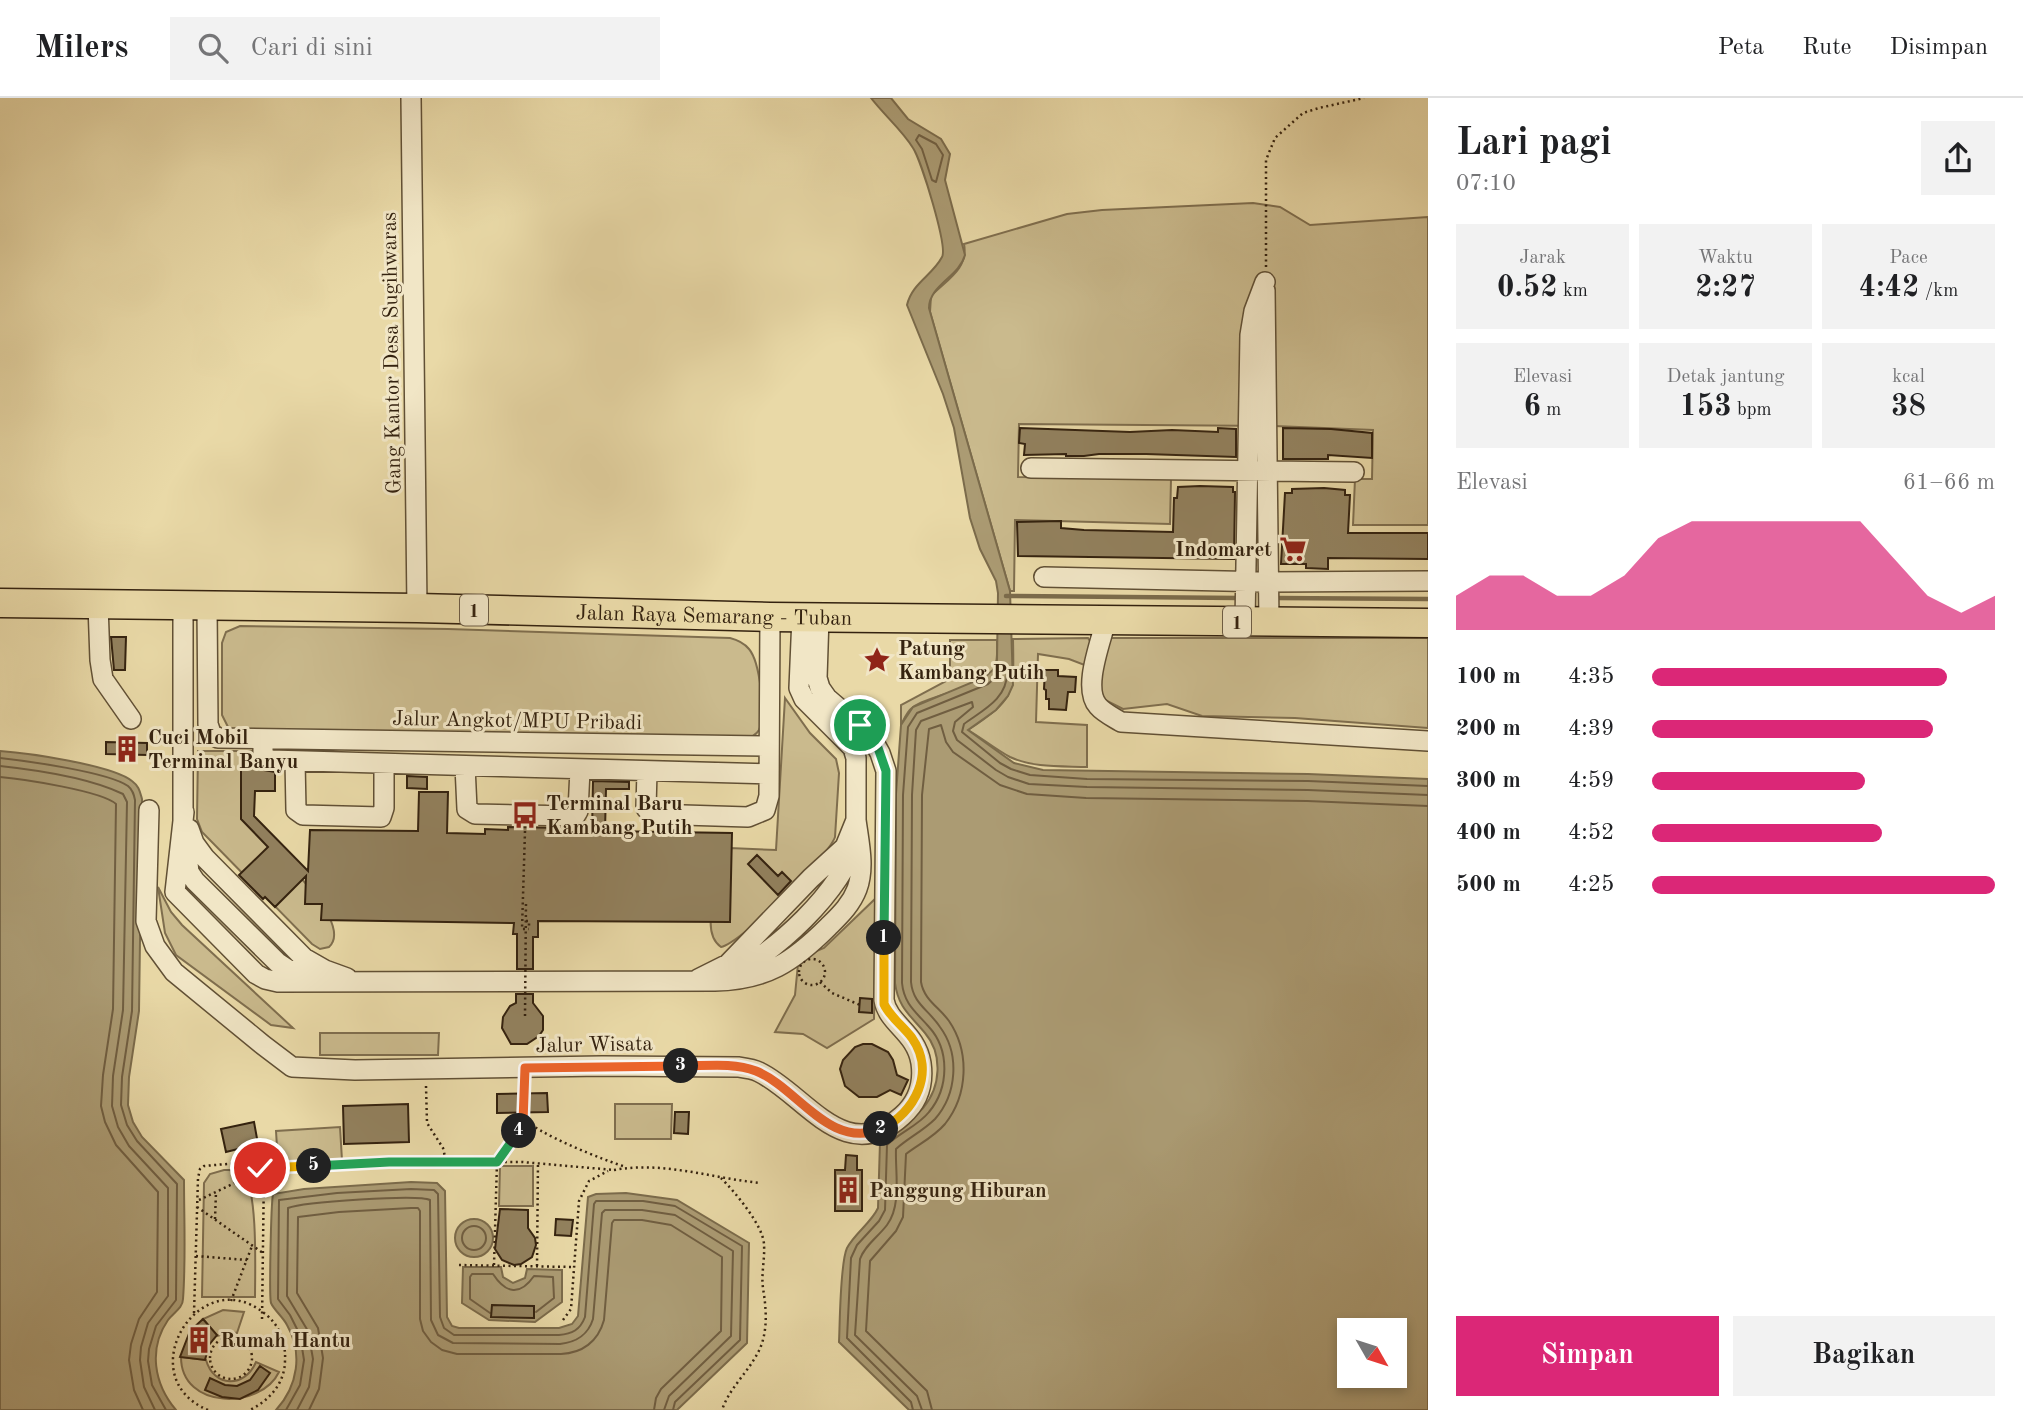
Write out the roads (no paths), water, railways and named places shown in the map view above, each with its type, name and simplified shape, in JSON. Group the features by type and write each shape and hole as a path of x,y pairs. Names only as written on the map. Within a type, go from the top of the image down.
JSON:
{"highway":[{"name":"Jalan Raya Semarang - Tuban","path":"0,603 1046,620 1106,620 1253,606 1428,623"}],"street":[{"name":"Gang Kantor Desa Sugihwaras","path":"411,98 417,608"},
{"path":"1253,606 1248,472 1259,385 1265,282"},
{"path":"1253,606 1269,587 1268,472 1259,385"},
{"path":"1031,468 1354,472"},
{"path":"1044,577 1253,606"},
{"path":"1253,606 1269,587 1428,581"},
{"path":"98,605 101,673 106,686 131,719"},
{"path":"195,607 184,812 191,875 278,964 295,972 365,983 727,981 767,973 788,962 809,946 844,911 857,889 862,862 856,820 856,758 853,748 811,707 799,688 811,617"},
{"name":"Jalur Angkot/MPU Pribadi","path":"195,607 209,730 218,738 769,746"},
{"path":"647,771 646,811 651,814 748,817 761,813 769,801 770,617"},
{"name":"Jalur Wisata","path":"149,810 146,921 155,946 174,972 292,1067 355,1070 727,1066 751,1069 766,1077 833,1126 856,1134 884,1128 895,1122 912,1105 922,1083 919,1053 911,1037 887,1011 884,1000 886,771 870,735 820,688 811,617"},
{"path":"1106,620 1092,675 1091,692 1098,707 1121,722 1428,741"},
{"path":"263,740 263,755 267,759 295,761 769,774"},
{"path":"295,761 296,810 300,815 316,816 382,816 384,764"},
{"path":"465,766 468,811 473,814 576,815 580,770"},
{"path":"184,812 190,827 198,836 317,959 331,969 365,983"},
{"path":"691,981 728,964 811,878 845,847 856,820"},
{"path":"691,981 728,969 747,957 839,863 849,848 856,820"}],"water":[{"path":"871,98 891,98 908,119 941,139 950,154 945,180 965,255 962,263 934,293 929,308 1010,591 1013,685 996,710 968,730 1014,763 1043,770 1308,774 1428,779 1428,1410 909,1410 839,1342 845,1256 850,1243 878,1208 880,1142 923,1108 936,1081 937,1060 931,1041 902,1005 895,983 896,794 901,725 913,707 985,677 994,669 997,660 996,581 980,549 970,518 954,428 907,305 913,291 942,257 943,250 927,185 917,156 904,135"},
{"path":"0,751 49,757 122,775 139,789 142,799 139,1011 129,1077 128,1105 133,1122 142,1137 184,1180 183,1302 162,1331 156,1354 159,1378 176,1410 0,1410"},
{"path":"411,1182 437,1183 445,1191 447,1317 452,1326 559,1328 572,1324 578,1316 588,1197 596,1194 626,1193 677,1200 749,1243 747,1343 677,1410 276,1410 289,1391 296,1369 296,1358 292,1336 271,1303 273,1194 304,1189"},
{"path":"474,1219 487,1225 493,1238 487,1251 474,1257 461,1251 455,1238 461,1225"},
{"path":"463,1267 501,1267 503,1277 513,1283 525,1278 527,1269 562,1270 562,1302 535,1322 489,1320 462,1303"}],"waterway":[{"path":"1006,596 1239,598"},
{"path":"1276,598 1428,599"}],"place":[{"name":"Indomaret","path":"1293,549"},
{"name":"Patung Kambang Putih","path":"877,660"},
{"name":"Cuci Mobil Terminal Banyu","path":"127,749"},
{"name":"Terminal Baru Kambang Putih","path":"525,815"},
{"name":"Panggung Hiburan","path":"848,1190"},
{"name":"Rumah Hantu","path":"199,1340"}]}
